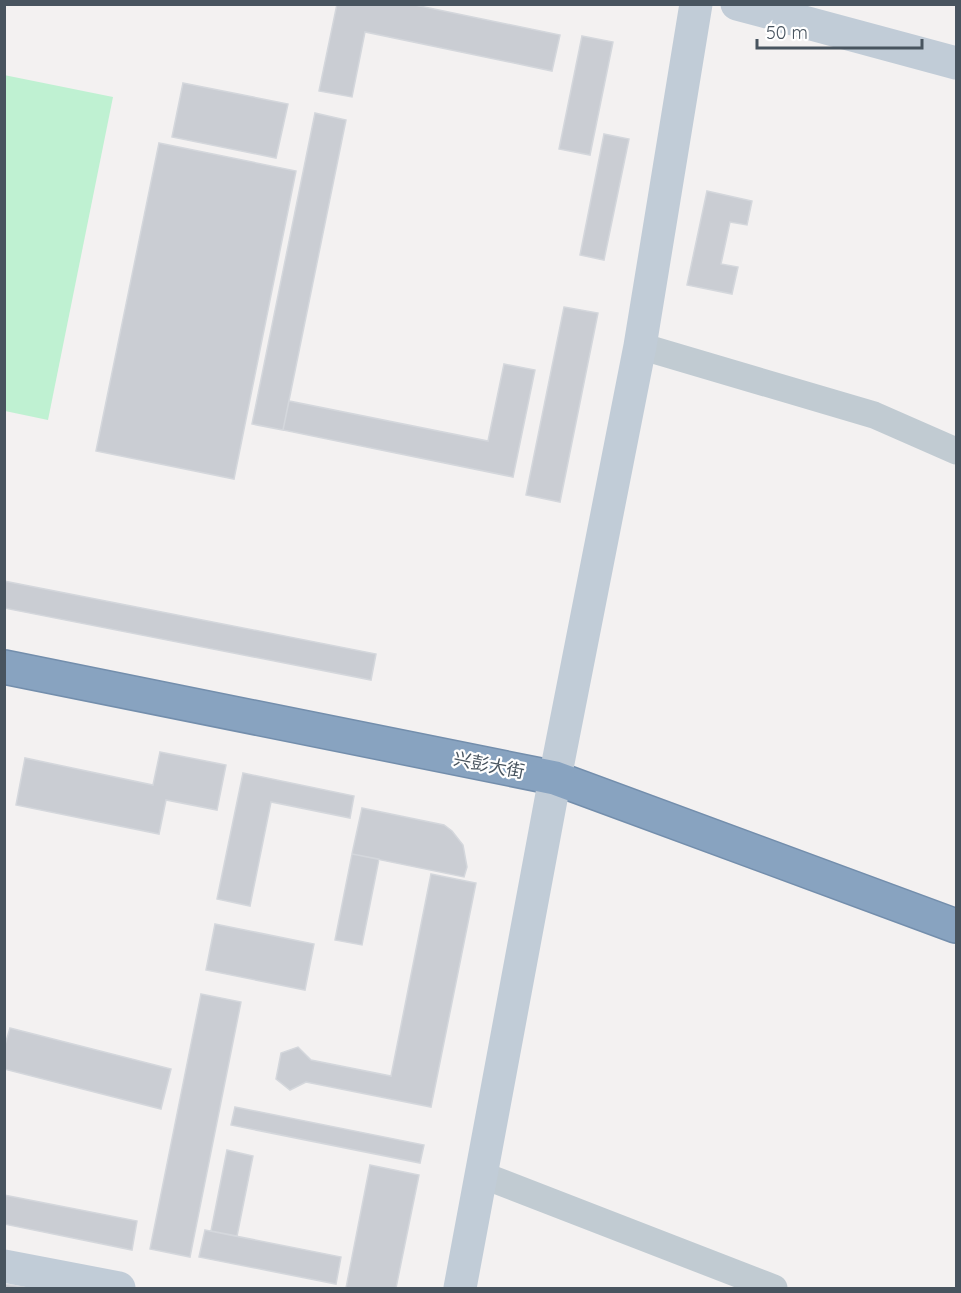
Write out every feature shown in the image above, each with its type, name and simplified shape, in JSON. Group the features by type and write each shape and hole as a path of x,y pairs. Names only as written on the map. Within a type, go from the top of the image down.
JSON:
{"highway":[{"name":"兴彭大街","path":"4,667 555,778 957,926"}],"street":[{"path":"460,1288 555,778 640,346 696,4"},
{"path":"737,4 957,63"},
{"path":"640,346 874,415 957,451"},
{"path":"482,1175 774,1288"},
{"path":"4,1266 119,1288"}],"green space":[{"path":"4,75 113,97 48,420 5,411"}],"building":[{"path":"337,4 410,4 560,35 552,71 365,32 352,97 319,91"},
{"path":"582,36 613,42 590,155 559,149"},
{"path":"183,83 288,104 276,158 172,137"},
{"path":"315,113 346,120 283,430 252,424"},
{"path":"604,134 629,139 604,260 580,255"},
{"path":"159,143 296,171 234,479 96,451"},
{"path":"707,191 752,201 747,225 730,222 721,264 738,267 732,294 687,285"},
{"path":"564,307 598,313 560,502 526,495"},
{"path":"504,364 535,370 513,477 283,430 289,401 488,441"},
{"path":"4,581 376,654 371,680 4,608"},
{"path":"160,752 226,765 217,810 166,800 159,834 16,805 25,758 153,785"},
{"path":"243,773 354,796 350,818 271,802 250,906 217,899"},
{"path":"362,808 444,825 463,845 467,867 464,877 352,854"},
{"path":"352,854 379,859 362,945 335,940"},
{"path":"431,874 476,883 431,1107 306,1082 290,1090 276,1079 281,1053 298,1047 311,1060 391,1076"},
{"path":"215,924 314,944 305,990 206,970"},
{"path":"201,994 241,1002 190,1257 150,1249"},
{"path":"10,1028 171,1069 161,1109 4,1069 4,1048"},
{"path":"235,1107 424,1145 420,1163 231,1125"},
{"path":"227,1150 253,1156 237,1236 211,1231"},
{"path":"370,1165 419,1175 396,1288 346,1288"},
{"path":"4,1195 137,1221 132,1250 4,1224"},
{"path":"205,1230 341,1257 336,1284 199,1257"},
{"path":"4,1284 29,1288 4,1288"}]}
